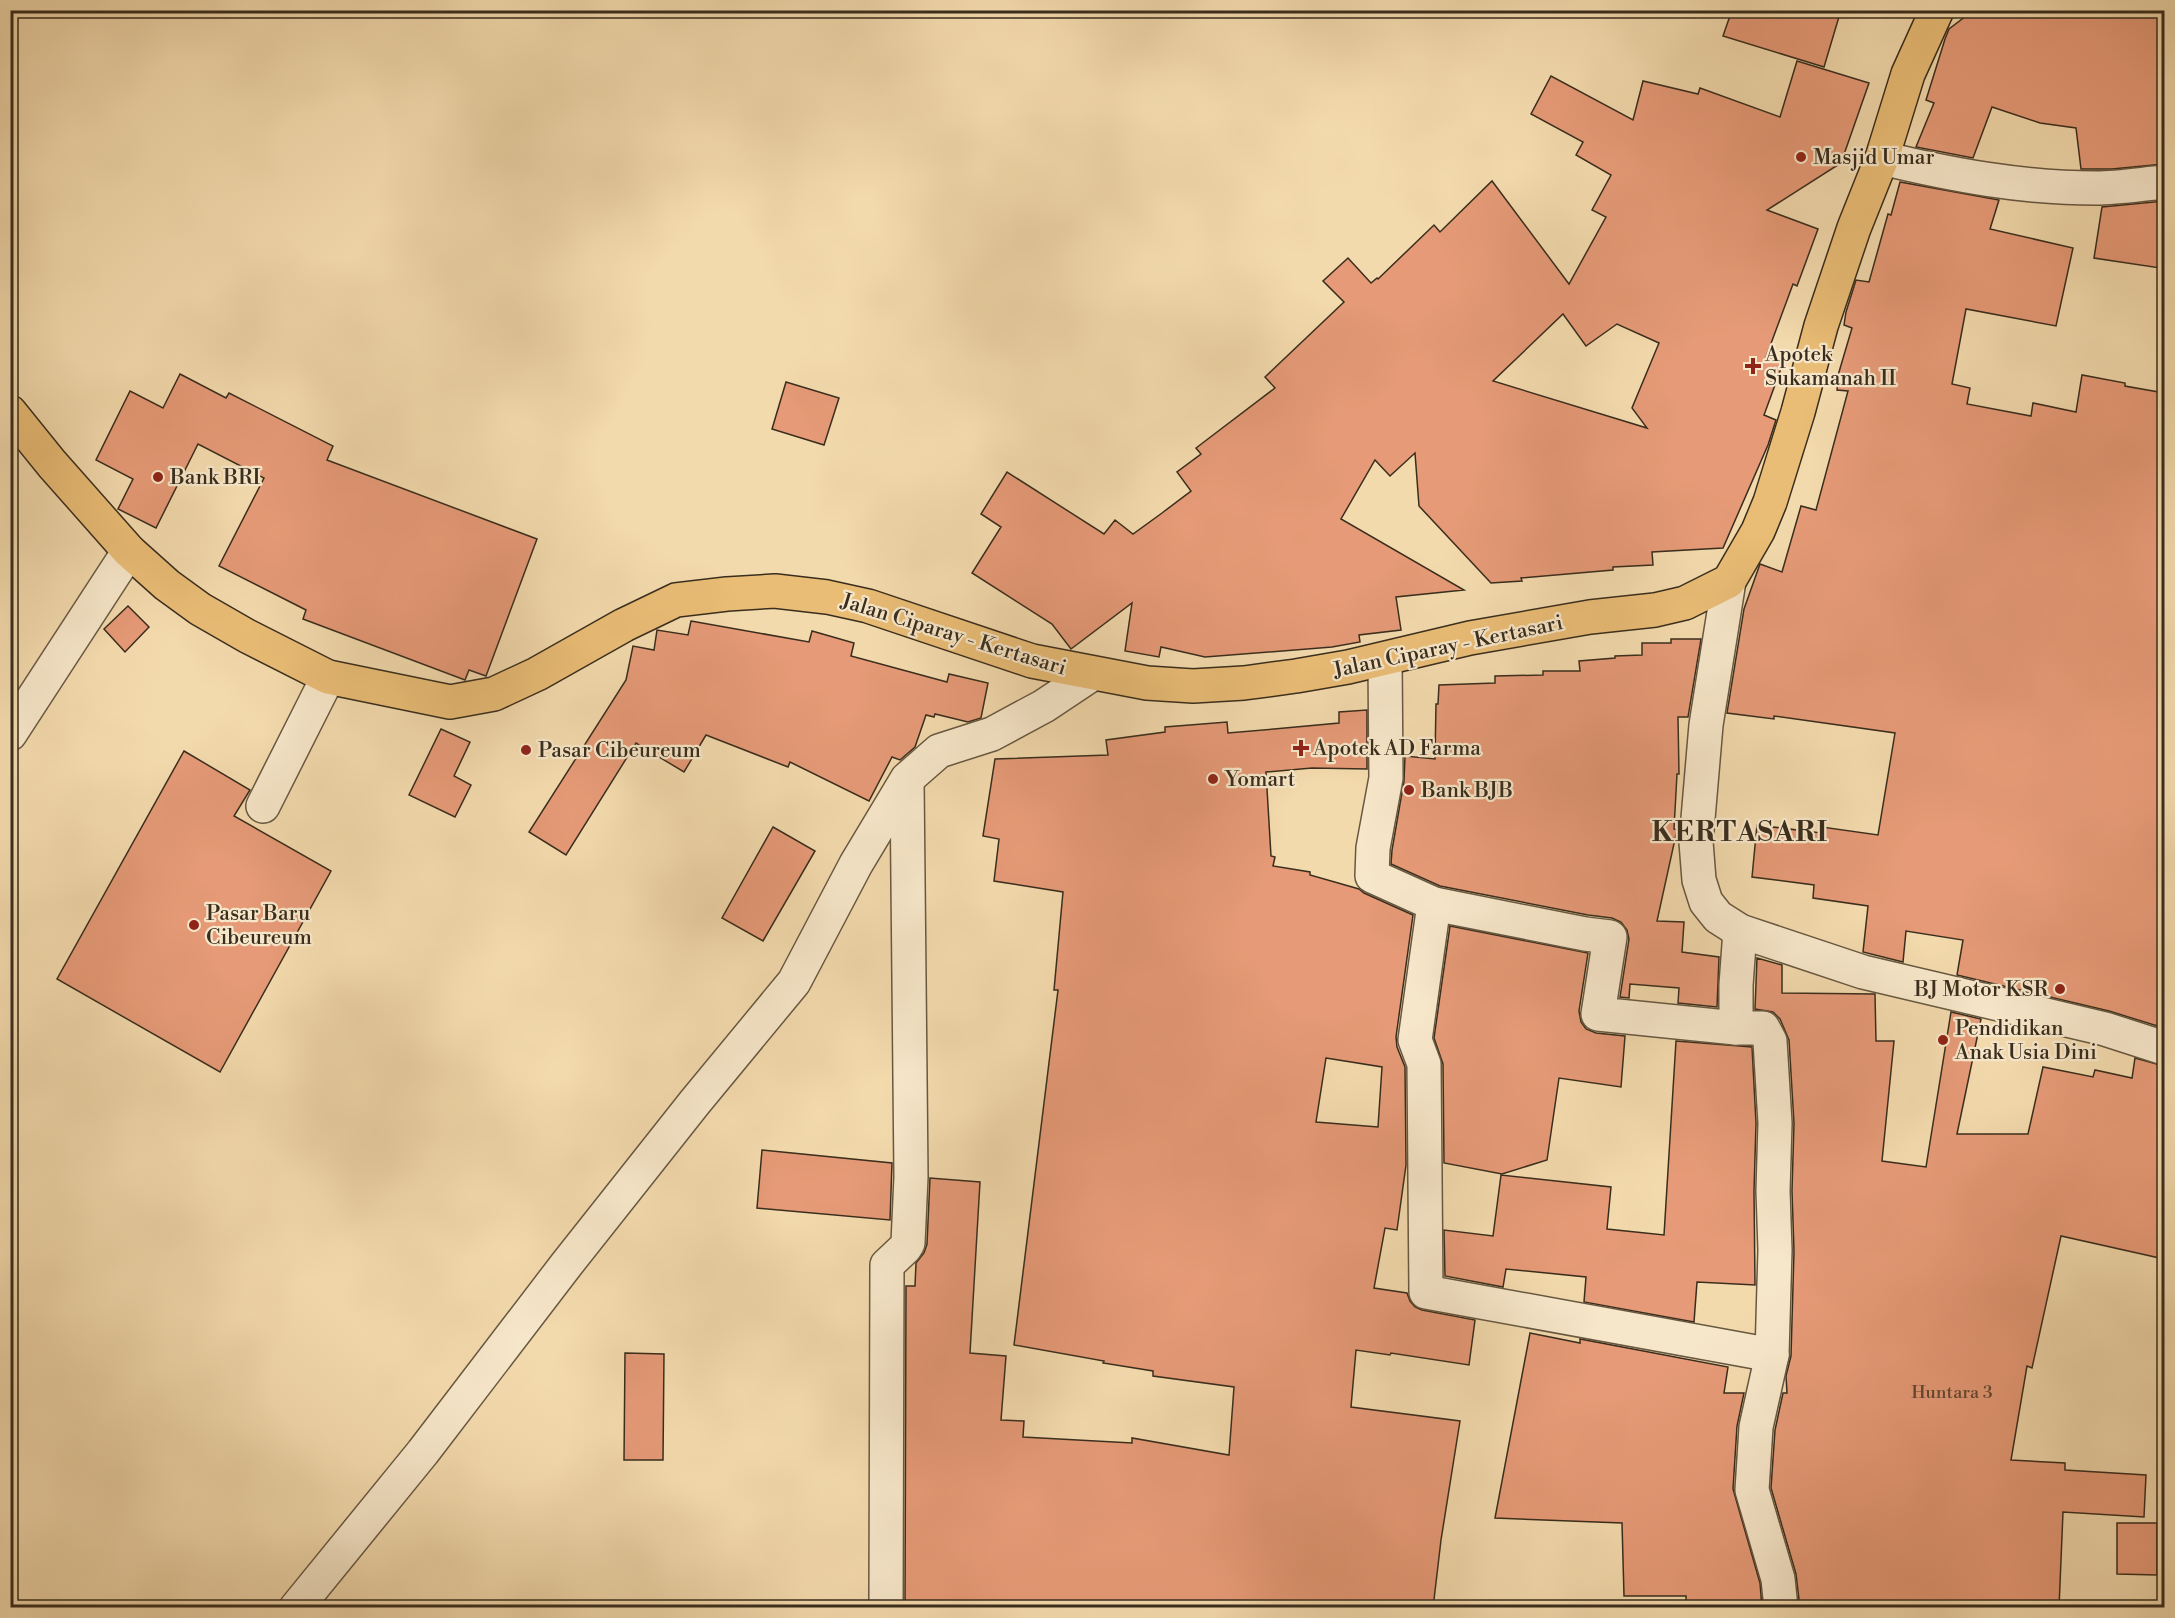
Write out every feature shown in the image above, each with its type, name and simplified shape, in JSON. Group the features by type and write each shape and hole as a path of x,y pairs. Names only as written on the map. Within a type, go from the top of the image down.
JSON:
{"main road":[{"path":"1730,581 1758,531 1770,502 1798,412 1821,326 1854,228 1882,158 1908,74 1936,10"},
{"name":"Jalan Ciparay - Kertasari","path":"10,411 52,464 129,551 167,585 200,609 328,677 450,702 494,694 537,674 615,630 676,600 727,594 775,591 826,597 868,606 1032,661 1147,683 1193,686 1244,683 1285,677 1385,659 1480,636 1590,617 1655,610 1685,603 1730,581"}],"street":[{"path":"1882,158 1944,173 2018,185 2098,188 2164,182"},
{"path":"10,734 129,551"},
{"path":"1730,581 1706,725 1696,842 1699,880 1706,902 1718,917 1740,931 1863,972 2105,1029 2164,1048"},
{"path":"1385,659 1386,778 1373,848 1372,876 1434,904 1610,937 1598,1014 1736,1028 1763,1028 1770,1041 1775,1123 1772,1355 1756,1427 1752,1490 1778,1579 1781,1608"},
{"path":"296,1608 423,1452 566,1264 794,982 856,864 907,779 939,751 992,734 1044,706 1092,674"},
{"path":"263,806 328,677"},
{"path":"886,1608 887,1265 908,1243 910,1177 907,779"},
{"path":"1434,904 1415,1040 1424,1064 1426,1292 1772,1355"},
{"path":"1736,1028 1740,931"}],"building":[{"path":"1732,10 1841,10 1824,67 1723,36"},
{"path":"1974,10 2164,10 2164,164 2112,169 2081,169 2076,128 2040,123 1992,107 1973,158 1916,147 1934,103 1926,100 1949,29"},
{"path":"1797,61 1869,83 1841,163 1767,210 1818,229 1797,286 1793,284 1766,357 1783,363 1764,415 1776,420 1768,445 1723,548 1652,552 1653,565 1613,567 1613,570 1491,583 1419,506 1415,453 1390,476 1375,460 1341,519 1464,590 1396,597 1401,630 1359,635 1360,642 1332,647 1205,657 1161,647 1159,657 1125,651 1132,603 1071,649 1052,624 972,573 1001,527 981,514 1007,472 1104,534 1115,520 1133,534 1162,513 1191,491 1177,472 1201,454 1196,448 1275,388 1265,377 1344,302 1323,281 1348,258 1371,283 1378,279 1434,225 1440,232 1492,181 1569,284 1606,217 1592,210 1611,175 1576,155 1583,142 1531,114 1551,76 1633,120 1643,81 1698,94 1700,88 1780,117","holes":["1563,314 1586,346 1617,324 1659,343 1632,408 1647,428 1493,381"]},
{"path":"1900,182 1999,200 1990,229 2073,248 2056,326 1966,309 1952,384 1970,388 1967,404 2031,416 2033,403 2076,412 2082,375 2164,393 2164,620 2159,695 2164,696 2164,1028 2109,1011 1957,975 1963,940 1906,931 1903,962 1863,952 1868,906 1813,898 1814,885 1752,877 1757,825 1821,833 1822,827 1878,835 1895,733 1774,716 1774,719 1727,713 1744,609 1760,564 1782,572 1801,506 1816,510 1848,391 1837,390 1839,372 1852,328 1844,325 1846,312 1856,280 1869,282 1888,214 1891,215"},
{"path":"2164,201 2164,261 2160,261 2160,268 2094,258 2102,207"},
{"path":"180,374 226,398 229,393 333,446 327,460 537,539 486,676 469,670 465,680 303,619 306,610 219,566 264,478 198,444 156,528 118,509 133,479 96,460 130,391 163,408"},
{"path":"786,382 839,398 824,445 772,429"},
{"path":"128,606 149,627 125,652 104,629"},
{"path":"691,621 809,642 812,631 854,643 851,656 947,682 949,674 988,683 981,718 968,722 935,714 934,717 926,715 915,747 900,760 892,757 869,801 790,762 788,767 706,735 684,772 636,743 566,855 529,832 626,680 633,646 654,650 657,630 688,635"},
{"path":"1671,639 1701,639 1688,717 1678,717 1679,774 1677,774 1674,829 1677,830 1657,921 1684,922 1682,952 1719,957 1717,1007 1678,1003 1679,988 1630,984 1629,998 1620,997 1629,939 1627,930 1621,922 1612,918 1440,886 1391,864 1404,781 1405,756 1435,759 1436,704 1438,704 1439,685 1495,683 1495,676 1543,675 1543,671 1580,671 1579,661 1642,655 1642,643 1671,643"},
{"path":"1367,710 1367,769 1312,768 1266,772 1271,856 1275,857 1273,866 1310,872 1310,875 1359,889 1413,915 1396,1037 1397,1047 1405,1067 1406,1165 1397,1230 1385,1228 1374,1288 1407,1293 1415,1307 1422,1310 1475,1320 1469,1365 1356,1350 1351,1407 1460,1421 1433,1608 1382,1608 1350,1602 1349,1608 1290,1605 1290,1608 905,1608 906,1286 915,1286 916,1263 924,1253 927,1244 930,1178 980,1182 970,1353 1006,1356 1001,1420 1024,1421 1023,1437 1132,1443 1132,1438 1229,1455 1234,1387 1153,1376 1153,1371 1014,1345 1058,990 1054,990 1063,892 994,881 999,839 983,836 995,759 1108,755 1106,740 1165,732 1165,727 1227,722 1228,733 1339,723 1339,712","holes":["1326,1058 1382,1067 1378,1127 1316,1122"]},
{"path":"441,729 470,742 454,776 471,785 455,817 409,795"},
{"name":"Pasar Baru Cibeureum","path":"184,751 250,790 234,816 331,871 220,1072 57,979"},
{"path":"773,827 815,851 763,941 722,918"},
{"path":"1450,926 1588,953 1579,1011 1581,1022 1586,1029 1596,1033 1625,1036 1621,1087 1559,1078 1547,1160 1502,1174 1444,1163 1443,1064 1434,1038"},
{"path":"1757,958 1782,965 1782,993 1875,994 1876,1041 1894,1041 1882,1161 1926,1167 1951,1012 1981,1019 1957,1134 2028,1134 2043,1067 2093,1077 2095,1070 2132,1078 2135,1058 2164,1066 2164,1259 2061,1236 2032,1368 2027,1366 2011,1460 2065,1463 2065,1470 2146,1475 2144,1517 2063,1512 2059,1608 1800,1608 1796,1574 1771,1488 1775,1430 1783,1393 1787,1393 1786,1376 1791,1356 1794,1123 1789,1040 1780,1019 1773,1012 1755,1009"},
{"path":"1676,1041 1752,1047 1756,1123 1755,1285 1697,1282 1694,1322 1584,1302 1586,1277 1506,1269 1503,1287 1445,1276 1444,1230 1493,1236 1501,1175 1611,1187 1607,1229 1664,1235"},
{"path":"762,1150 892,1163 890,1220 757,1208"},
{"path":"1530,1333 1580,1343 1580,1339 1728,1367 1724,1393 1744,1393 1737,1426 1733,1489 1760,1583 1762,1608 1686,1606 1686,1596 1624,1596 1622,1523 1495,1518"},
{"path":"625,1353 664,1354 663,1460 624,1460"},
{"path":"2117,1523 2157,1523 2157,1575 2117,1574"}],"place":[{"name":"Masjid Umar","path":"1801,157"},
{"name":"Apotek Sukamanah II","path":"1753,366"},
{"name":"Bank BRI","path":"158,477"},
{"name":"Apotek AD Farma","path":"1301,748"},
{"name":"Pasar Cibeureum","path":"526,750"},
{"name":"Yomart","path":"1213,779"},
{"name":"Bank BJB","path":"1409,790"},
{"name":"Pasar Baru Cibeureum","path":"194,925"},
{"name":"BJ Motor KSR","path":"2060,989"},
{"name":"Pendidikan Anak Usia Dini","path":"1943,1040"}],"district":[{"name":"KERTASARI","path":"1740,832"}]}
